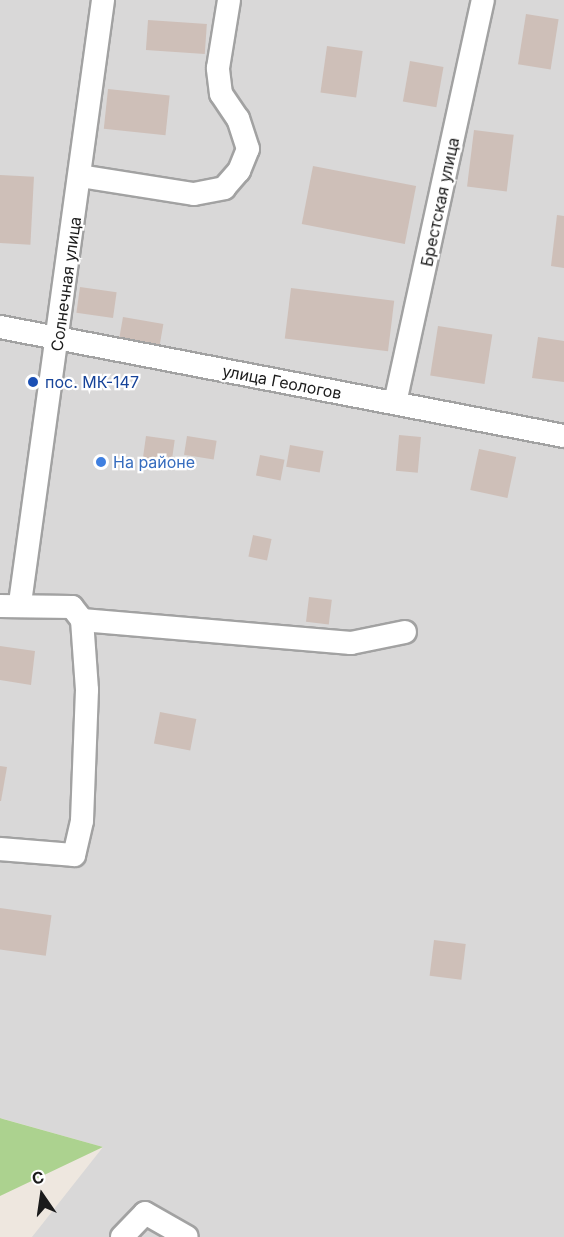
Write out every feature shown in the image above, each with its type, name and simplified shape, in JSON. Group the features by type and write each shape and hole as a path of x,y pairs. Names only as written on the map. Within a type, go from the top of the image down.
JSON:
{"street":[{"name":"Солнечная улица","path":"10,604 58,340 103,0"},
{"path":"80,176 194,194 224,188 239,171 248,149 238,119 221,94 218,68 229,0"},
{"name":"Брестская улица","path":"395,403 483,0"},
{"name":"улица Геологов","path":"0,327 564,436"},
{"path":"0,849 74,855 80,843 87,690 82,620 72,607 10,604"},
{"path":"82,620 351,643 405,633"},
{"path":"122,1237 145,1213 187,1237"}],"shaded area":[{"path":"0,0 564,0 564,1237 32,1237 103,1147 0,1118"}],"green space":[{"path":"0,1118 3,1119 103,1147 0,1196"}],"building":[{"path":"526,14 559,19 551,70 518,64"},
{"path":"148,20 207,24 205,54 146,50"},
{"path":"327,46 363,51 356,98 320,93"},
{"path":"410,61 443,67 436,107 403,101"},
{"path":"108,89 170,95 165,135 104,129"},
{"path":"474,130 514,135 507,191 467,187"},
{"path":"313,166 416,186 405,244 302,224"},
{"path":"0,175 34,177 30,245 0,243"},
{"path":"557,215 564,216 564,268 551,266"},
{"path":"80,287 117,292 113,318 76,313"},
{"path":"291,288 394,301 388,351 285,339"},
{"path":"123,317 163,324 159,349 119,342"},
{"path":"438,326 492,335 485,384 430,375"},
{"path":"538,337 564,341 564,382 532,378"},
{"path":"399,435 421,437 418,473 396,471"},
{"path":"146,436 175,440 171,464 143,460"},
{"path":"187,436 217,441 214,459 184,455"},
{"path":"290,445 323,451 320,473 286,467"},
{"path":"479,449 516,457 507,498 470,490"},
{"path":"260,455 285,460 281,480 256,476"},
{"path":"253,535 272,539 267,560 248,557"},
{"path":"309,597 332,600 329,625 306,622"},
{"path":"0,646 35,651 31,685 0,680"},
{"path":"160,712 196,719 190,750 154,743"},
{"path":"0,766 7,767 1,801 0,801"},
{"path":"0,908 51,915 46,956 0,949"},
{"path":"434,940 466,944 461,980 430,976"}],"place":[{"name":"пос. МК-147","path":"33,382"},
{"name":"На районе","path":"101,462"}]}
